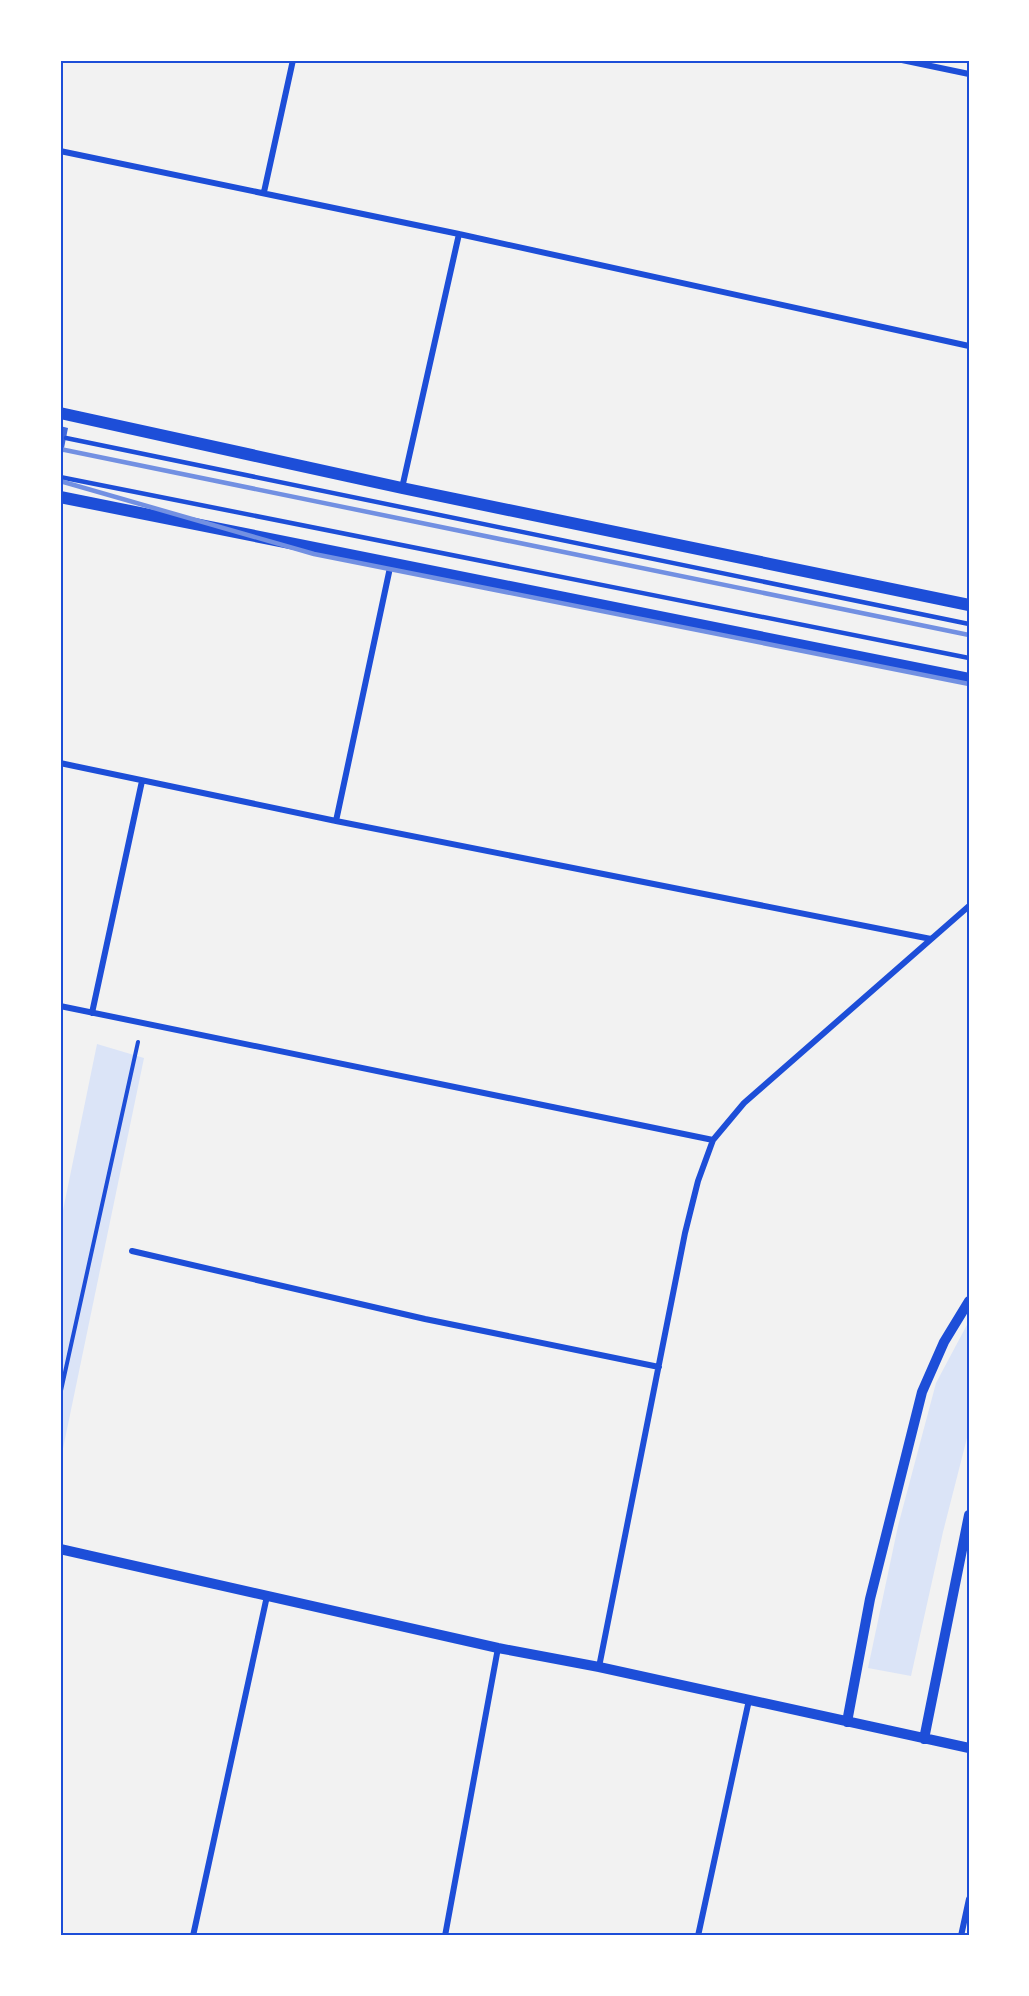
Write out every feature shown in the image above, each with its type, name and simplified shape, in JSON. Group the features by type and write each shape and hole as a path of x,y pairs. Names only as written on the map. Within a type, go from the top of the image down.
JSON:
{"main road":[{"path":"60,413 402,488 969,605"},
{"path":"60,497 969,679"}],"street":[{"path":"264,192 293,60"},
{"path":"902,60 969,74"},
{"path":"60,151 264,192 969,346"},
{"path":"402,488 459,234"},
{"path":"336,821 392,563"},
{"path":"60,763 336,821 931,939"},
{"path":"92,1013 142,781"},
{"path":"599,1667 695,1191 713,1140 744,1103 969,906"},
{"path":"60,1006 713,1140"},
{"path":"132,1251 425,1319 658,1367"},
{"path":"847,1722 870,1599 922,1392 944,1342 969,1301"},
{"path":"924,1739 969,1515"},
{"path":"60,1549 498,1648 599,1667 969,1748"},
{"path":"193,1936 267,1595"},
{"path":"445,1936 498,1648"},
{"path":"698,1936 749,1700"},
{"path":"961,1936 969,1899"}],"lane":[{"path":"66,438 969,624"},
{"path":"60,477 969,658"}],"path":[{"path":"60,1395 142,1023"}],"shaded area":[{"path":"97,1044 144,1058 60,1463 60,1225"},
{"path":"969,1321 969,1430 943,1532 911,1676 868,1668 898,1526 936,1383"}],"building":[{"path":"60,426 68,428 61,463 60,463"}],"railway":[{"path":"60,449 969,635"},
{"path":"60,481 314,554 969,684"}]}
